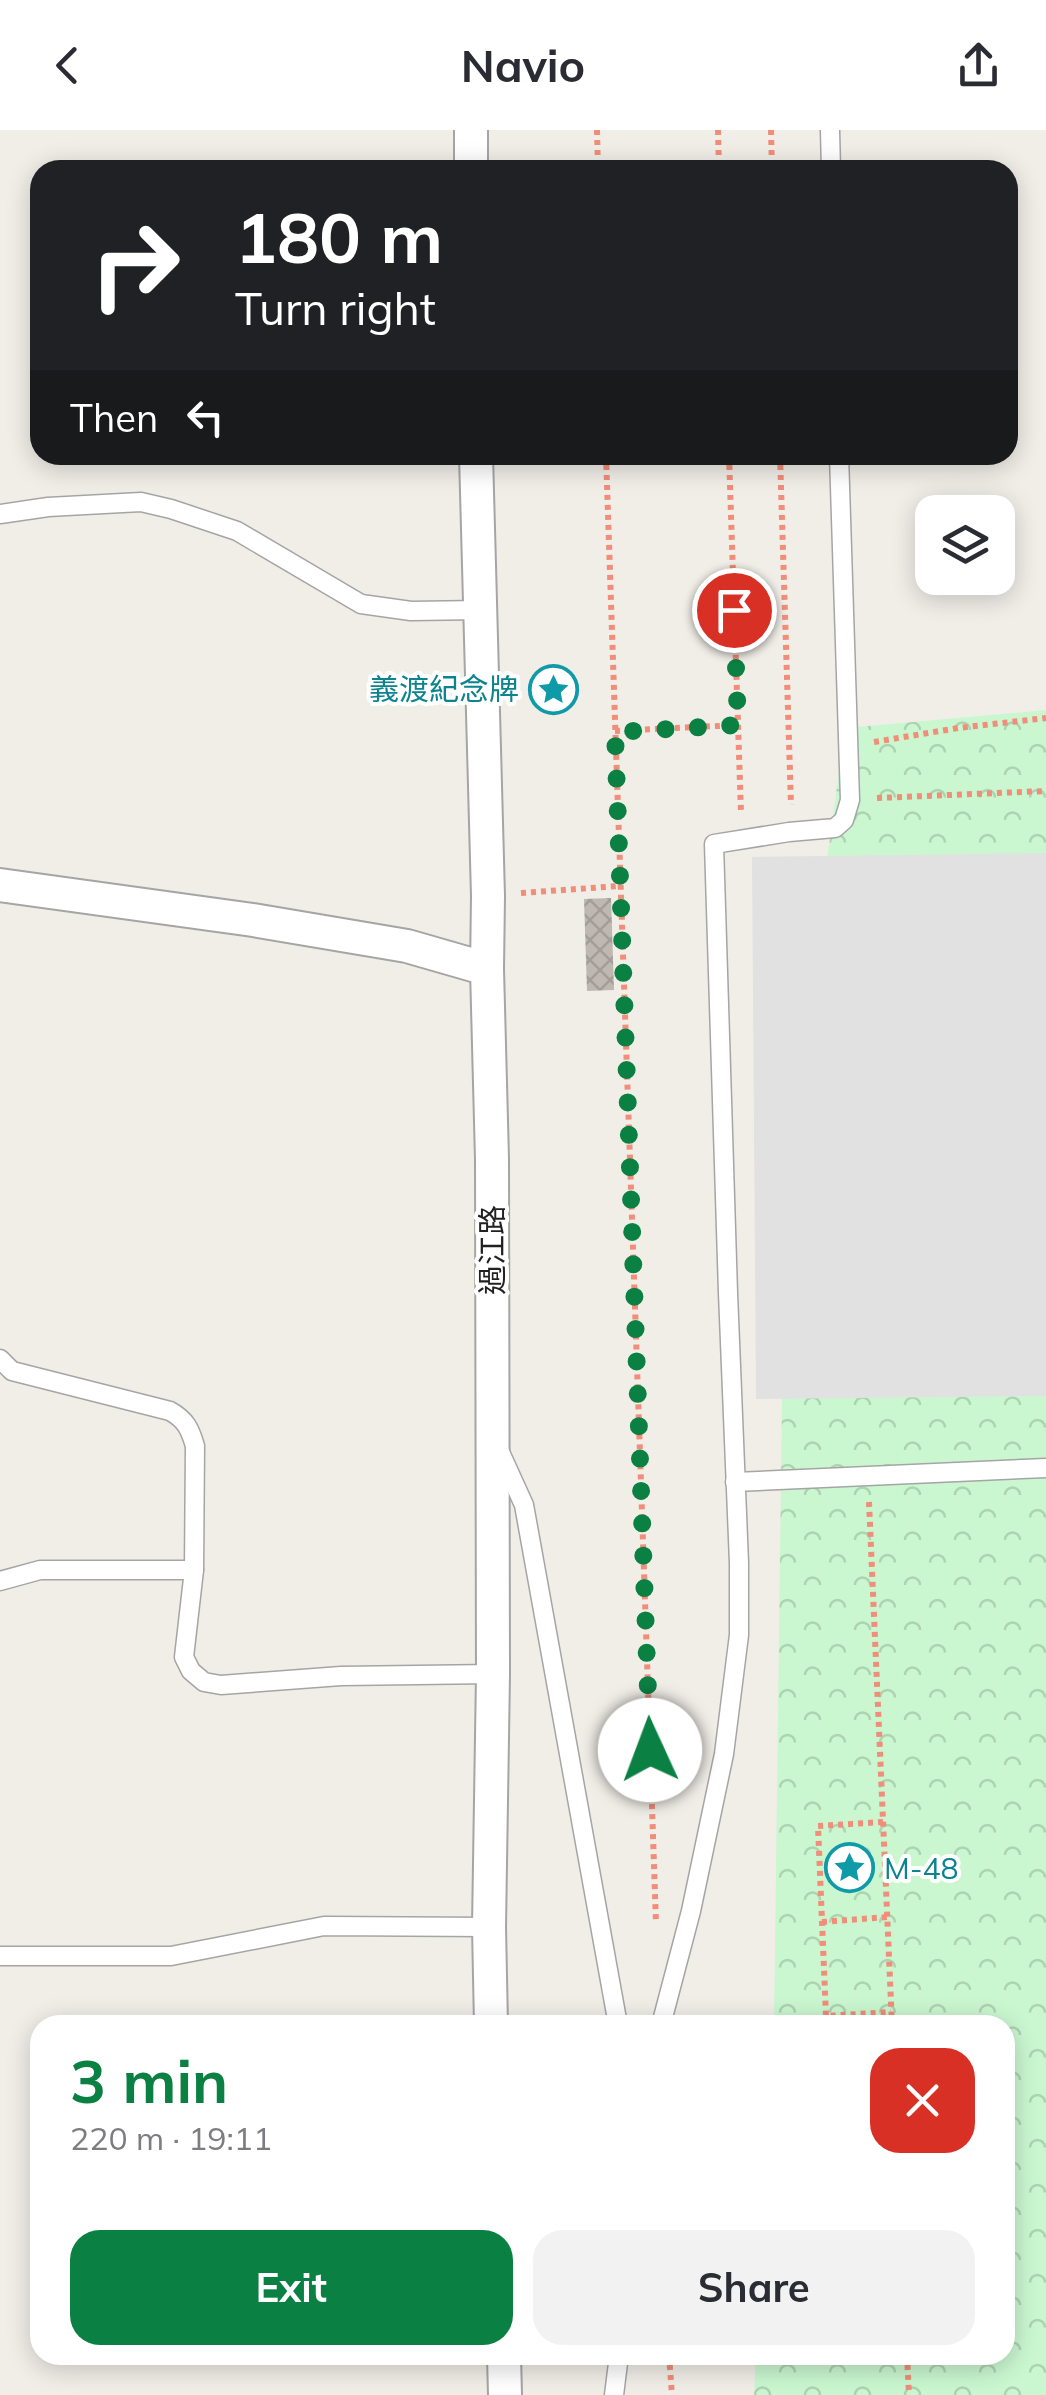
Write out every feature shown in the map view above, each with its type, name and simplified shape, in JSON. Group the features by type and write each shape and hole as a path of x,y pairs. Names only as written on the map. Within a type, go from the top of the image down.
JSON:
{"street":[{"path":"471,130 472,160"},
{"name":"過江路","path":"476,465 492,1160 491,2015"},
{"path":"0,886 292,926 408,946 487,969"},
{"path":"504,2365 506,2395"}],"lane":[{"path":"830,130 831,160"},
{"path":"663,2015 720,1772 739,1635 740,1563 714,844 835,828 844,820 850,800 839,465"},
{"path":"0,514 141,502 237,531 361,604 411,611 481,610"},
{"path":"0,1359 12,1371 170,1410 189,1427 195,1446 194,1570 184,1657 190,1670 204,1682 221,1686 341,1676 493,1674"},
{"path":"492,1436 524,1505 616,2015"},
{"path":"736,1482 1046,1468"},
{"path":"0,1581 40,1570 194,1570"},
{"path":"0,1956 171,1956 324,1926 489,1927"},
{"path":"614,2395 617,2365"}],"path":[{"path":"597,130 598,160"},
{"path":"718,130 720,160"},
{"path":"770,130 772,160"},
{"path":"606,465 656,1925"},
{"path":"729,465 743,839"},
{"path":"780,465 790,832"},
{"path":"847,746 1046,718"},
{"path":"615,732 738,725"},
{"path":"850,800 1046,791"},
{"path":"774,807 791,805"},
{"path":"741,810 758,808"},
{"path":"509,894 619,886"},
{"path":"842,2015 892,2012 868,1476"},
{"path":"826,2015 818,1826 883,1822"},
{"path":"822,1922 887,1916"},
{"path":"670,2365 672,2395"},
{"path":"908,2365 909,2395"}],"green space":[{"path":"1046,710 1046,2395 754,2395 756,2365 1015,2365 1015,2015 774,2015 785,1166 845,728"}],"shaded area":[{"path":"1046,853 1046,1396 756,1399 752,857"}],"building":[{"path":"611,898 614,990 587,991 584,899"}],"place":[{"name":"義渡紀念牌","path":"554,689"},
{"name":"M-48","path":"849,1868"}],"route":[{"path":"650,1750 615,732 738,725 734,610"}]}
